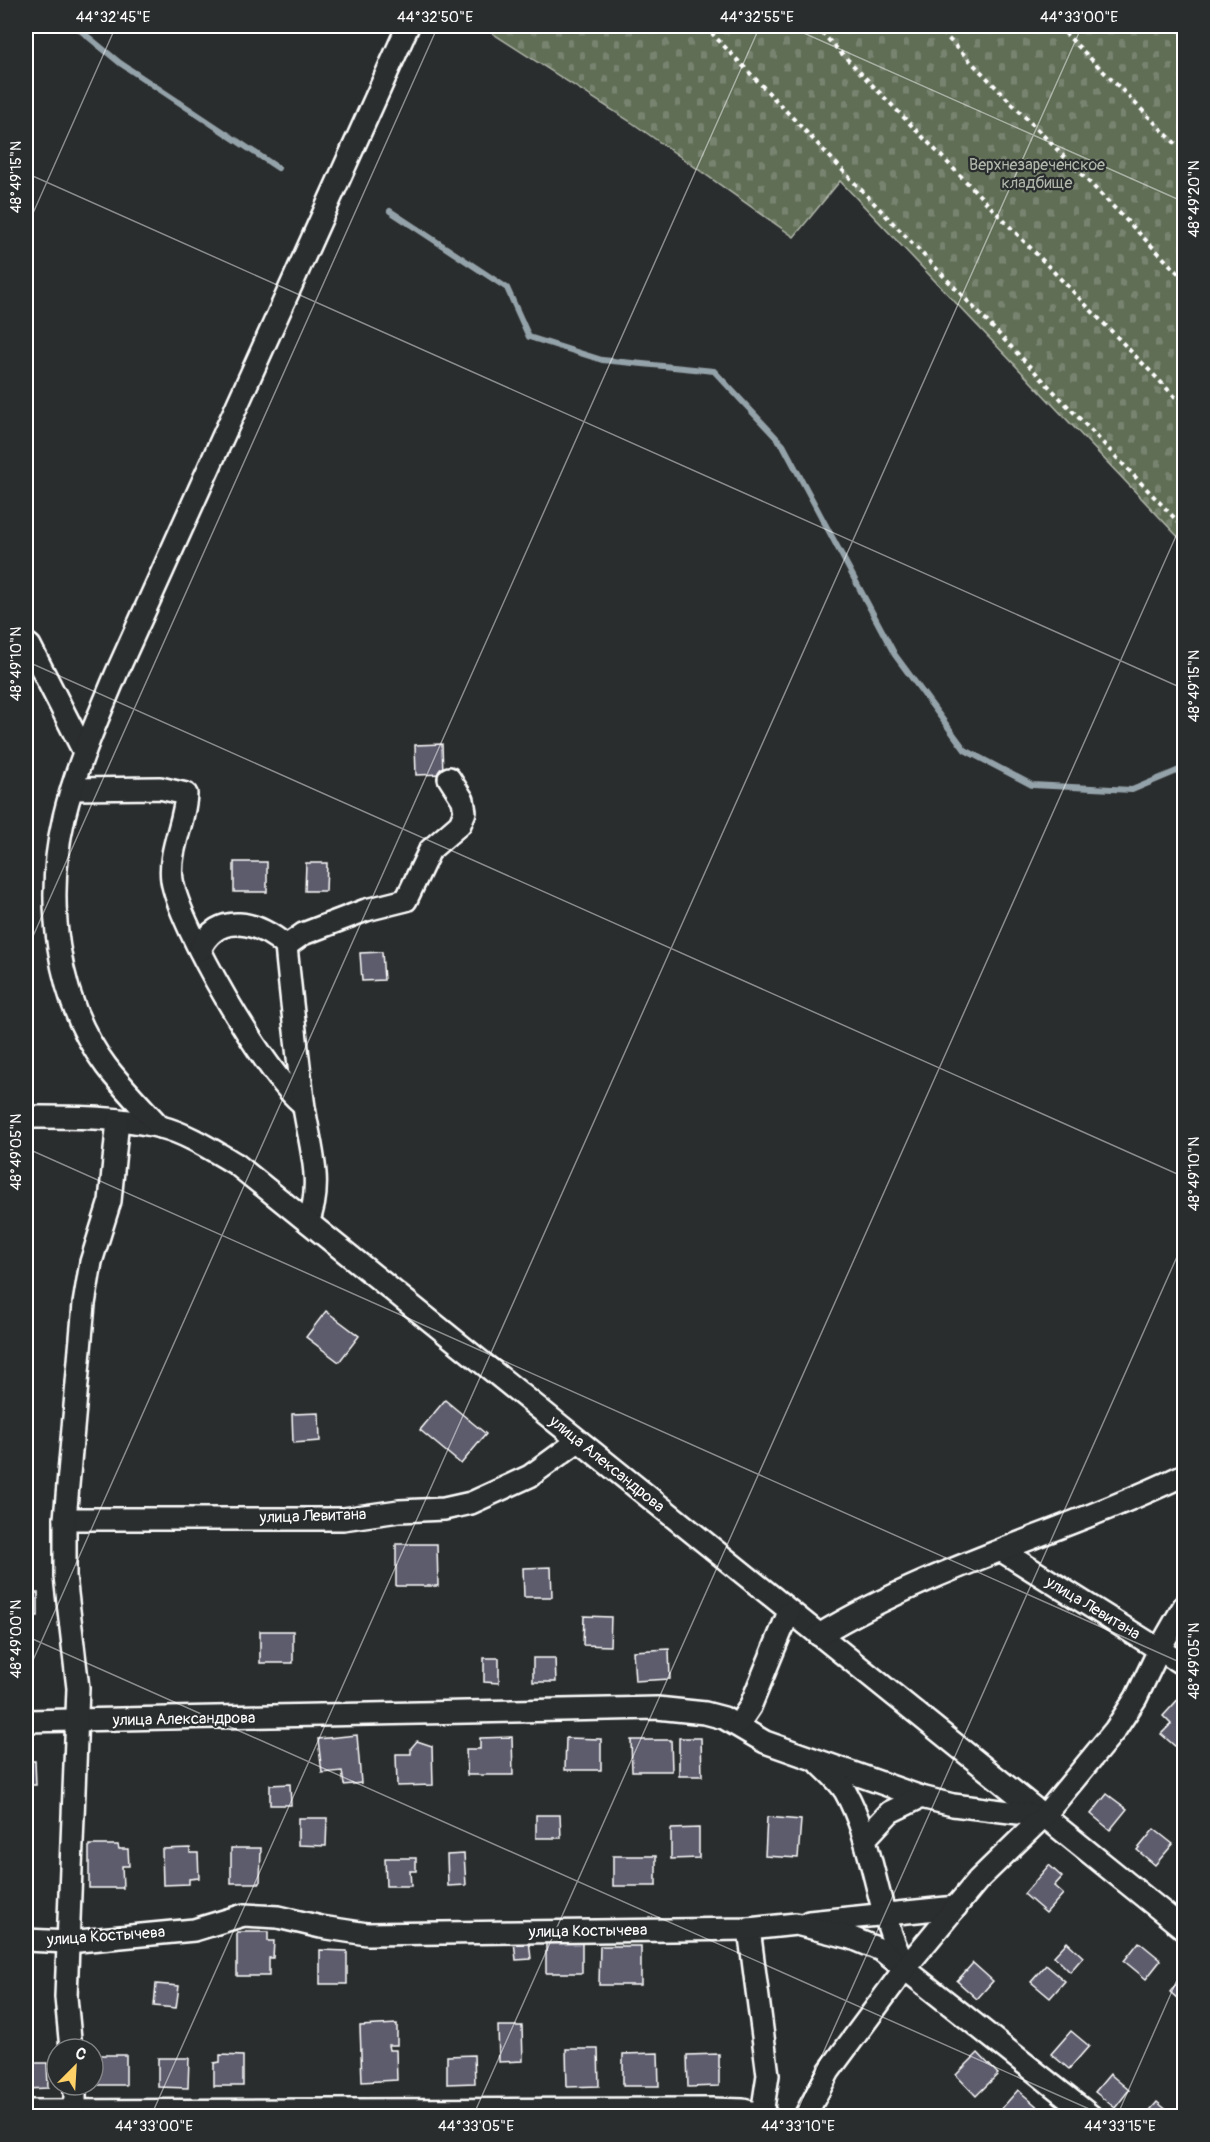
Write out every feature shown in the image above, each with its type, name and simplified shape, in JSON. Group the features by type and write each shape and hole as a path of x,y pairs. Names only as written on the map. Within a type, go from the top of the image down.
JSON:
{"street":[{"path":"160,1127 106,1066 95,1048 76,1014 63,968 55,870 72,789 84,752 117,672 408,26"},
{"path":"26,643 30,646 84,752"},
{"path":"285,946 303,934 366,910 406,900 430,850 460,824 465,812 463,800 449,778"},
{"path":"72,789 160,788 186,794 172,865 172,880 181,910 200,950 268,1065 286,1088 303,1104"},
{"path":"200,950 205,938 213,930 230,924 250,925 276,937 285,946 303,1104 316,1177 316,1195 308,1222"},
{"path":"26,1117 118,1120 160,1127"},
{"path":"70,2037 66,1997 77,1669 68,1616 65,1519 84,1304 91,1262 110,1201 118,1120"},
{"name":"улица Александрова","path":"160,1127 209,1148 236,1164 1185,1929"},
{"name":"улица Левитана","path":"65,1519 343,1519 399,1511 444,1509 471,1503 530,1476 578,1441"},
{"path":"819,1635 870,1606 1002,1551 1121,1506 1185,1475"},
{"name":"улица Левитана","path":"1002,1551 1185,1665"},
{"path":"805,2116 829,2071 906,1967 978,1880 1044,1816 1128,1712 1160,1648 1185,1606"},
{"path":"738,1725 750,1707 789,1612"},
{"name":"улица Александрова","path":"26,1721 657,1708 705,1713 738,1725 765,1742 921,1797 953,1805 1044,1816"},
{"path":"818,1762 844,1789 865,1839 883,1914 893,1944 906,1967"},
{"path":"865,1839 890,1812 921,1797"},
{"path":"796,1924 956,1907"},
{"name":"улица Костычева","path":"26,1940 68,1942 194,1930 244,1916 278,1917 321,1928 367,1934 749,1929 796,1924 852,1938 881,1950 906,1967 1091,2116"},
{"path":"26,2110 71,2113 711,2109 765,2115 768,2075 749,1929"},
{"path":"71,2113 73,2097"}],"path":[{"path":"705,26 1185,528"},
{"path":"815,26 1185,406"},
{"path":"936,26 1185,279"},
{"path":"1058,26 1185,152"}],"green space":[{"name":"Верхнезареченское кладбище","path":"481,26 1184,26 1184,543 840,181 794,237 631,122"}],"building":[{"path":"442,744 443,774 416,775 415,745"},
{"path":"234,862 267,862 267,892 234,892"},
{"path":"306,863 327,863 326,891 305,891"},
{"path":"382,952 384,980 362,981 360,953"},
{"path":"326,1311 359,1336 339,1362 306,1337"},
{"path":"445,1400 486,1434 461,1464 420,1430"},
{"path":"319,1413 320,1441 293,1443 292,1414"},
{"path":"396,1544 437,1544 438,1586 396,1586"},
{"path":"551,1567 552,1597 524,1597 523,1568"},
{"path":"26,1593 38,1593 38,1616 26,1616"},
{"path":"584,1616 611,1617 610,1646 583,1645"},
{"path":"260,1631 293,1631 293,1663 260,1663"},
{"path":"669,1649 670,1679 635,1681 633,1651"},
{"path":"484,1658 499,1658 499,1683 484,1682"},
{"path":"533,1658 555,1658 556,1682 533,1682"},
{"path":"1183,1694 1184,1738 1176,1747 1161,1734 1171,1724 1163,1716"},
{"path":"357,1735 361,1783 344,1785 342,1771 322,1773 318,1739"},
{"path":"512,1737 513,1775 467,1775 466,1749 480,1749 480,1738"},
{"path":"566,1738 601,1739 601,1770 565,1770"},
{"path":"679,1738 701,1738 702,1776 679,1776"},
{"path":"631,1740 671,1740 672,1771 632,1771"},
{"path":"417,1741 432,1746 433,1785 397,1786 396,1754 411,1754 411,1748"},
{"path":"26,1761 35,1761 36,1785 26,1785"},
{"path":"290,1784 291,1805 270,1805 270,1785"},
{"path":"1107,1794 1127,1809 1110,1830 1091,1814"},
{"path":"536,1815 560,1815 561,1838 536,1838"},
{"path":"767,1817 801,1820 798,1858 765,1856"},
{"path":"298,1818 327,1818 326,1846 298,1845"},
{"path":"699,1828 699,1858 671,1859 671,1829"},
{"path":"1154,1829 1173,1844 1155,1865 1137,1850"},
{"path":"89,1845 118,1845 119,1849 128,1849 129,1866 122,1866 123,1888 89,1888"},
{"path":"190,1848 190,1853 198,1853 199,1878 189,1879 189,1884 163,1885 162,1849"},
{"path":"231,1848 261,1848 260,1883 231,1883"},
{"path":"464,1854 466,1885 448,1886 447,1855"},
{"path":"613,1856 656,1856 656,1886 613,1886"},
{"path":"385,1858 416,1858 416,1871 410,1871 411,1886 386,1886"},
{"path":"1049,1865 1062,1877 1054,1886 1063,1894 1046,1913 1024,1894"},
{"path":"237,1932 268,1932 268,1941 274,1941 273,1958 269,1958 269,1976 237,1976"},
{"path":"582,1938 582,1973 546,1973 546,1939"},
{"path":"529,1940 531,1959 516,1960 514,1941"},
{"path":"1067,1942 1083,1957 1070,1972 1054,1956"},
{"path":"1139,1942 1161,1960 1146,1979 1124,1961"},
{"path":"600,1946 641,1946 641,1985 599,1985"},
{"path":"320,1950 347,1951 347,1984 320,1984"},
{"path":"973,1963 993,1981 977,1999 957,1981"},
{"path":"1046,1965 1065,1981 1050,1998 1031,1982"},
{"path":"1184,1975 1184,2004 1170,1992"},
{"path":"156,1984 179,1986 176,2008 154,2006"},
{"path":"397,2024 397,2045 388,2045 389,2050 396,2050 397,2080 362,2082 360,2026"},
{"path":"498,2026 522,2026 523,2061 499,2062"},
{"path":"1071,2031 1089,2046 1069,2069 1051,2054"},
{"path":"566,2049 598,2049 599,2086 567,2087"},
{"path":"658,2053 659,2086 623,2086 623,2054"},
{"path":"978,2053 998,2074 976,2096 956,2075"},
{"path":"719,2054 719,2086 688,2087 687,2055"},
{"path":"105,2055 126,2055 126,2085 105,2085"},
{"path":"220,2055 243,2056 243,2086 214,2086 214,2063 220,2062"},
{"path":"474,2055 475,2083 447,2084 447,2056"},
{"path":"158,2058 189,2058 188,2088 158,2087"},
{"path":"34,2060 34,2063 45,2063 45,2088 26,2089 26,2061"},
{"path":"1110,2074 1129,2090 1115,2108 1095,2092"},
{"path":"1018,2090 1048,2116 995,2116"},
{"path":"1157,2102 1174,2116 1145,2116"}],"waterway":[{"path":"75,26 120,63 278,168"},
{"path":"390,211 507,288 529,337 602,360 714,371 783,445 895,655 965,750 1032,785 1132,790 1184,768"}]}
